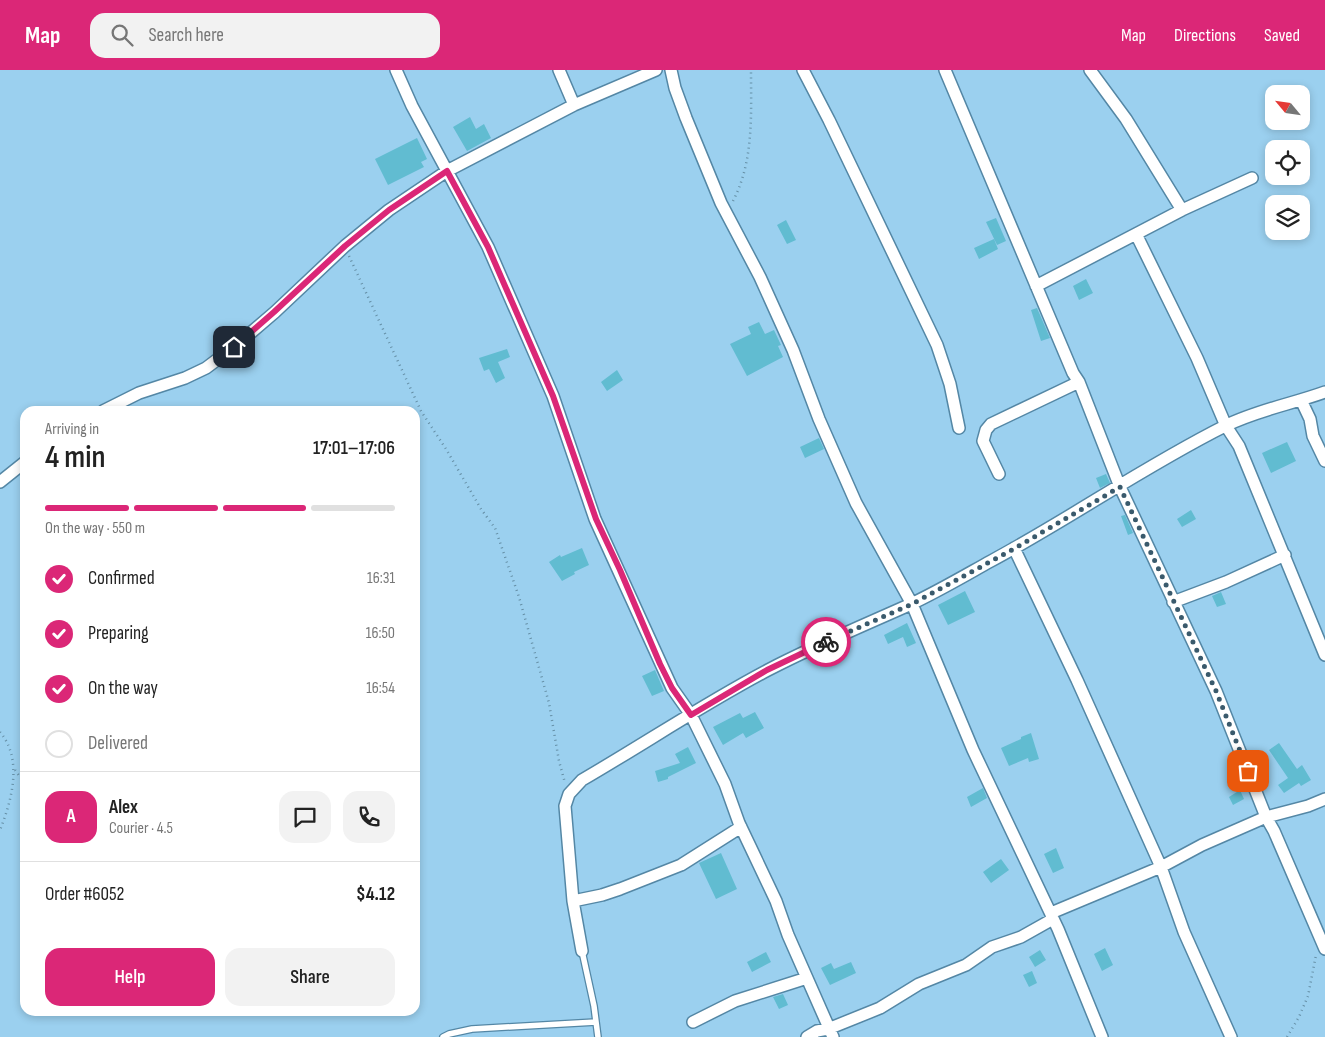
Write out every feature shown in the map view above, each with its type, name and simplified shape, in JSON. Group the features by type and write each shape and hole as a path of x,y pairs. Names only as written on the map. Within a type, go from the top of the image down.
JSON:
{"street":[{"path":"396,70 412,106 488,247 553,396 596,519 672,688 691,715 725,784 741,827 776,901 831,1033"},
{"path":"559,70 574,105"},
{"path":"113,406 139,393 185,378 206,368 234,347 345,246 389,210 447,171 574,105 656,70"},
{"path":"671,70 675,88 686,118 721,203 756,269 793,350 819,418 856,502 912,604 973,750 1052,916 1102,1037"},
{"path":"803,70 937,345 950,384 958,428"},
{"path":"945,70 1073,374 1079,382 1120,487 1216,691 1266,817 1274,831 1325,949"},
{"path":"1090,70 1126,119 1182,210"},
{"path":"1036,286 1182,210 1252,178"},
{"path":"1136,234 1197,358 1226,426 1239,446 1325,655"},
{"path":"999,474 983,441 986,430 991,424 1079,382"},
{"path":"582,951 573,901 565,806 569,794 582,780 767,670 912,604 1014,548 1178,451 1257,412 1325,392"},
{"path":"1301,400 1310,419 1313,436 1325,461"},
{"path":"0,482 20,466"},
{"path":"1014,548 1081,689 1161,867 1184,932 1231,1037"},
{"path":"1173,602 1226,582 1285,555"},
{"path":"807,1037 817,1031 831,1033 880,1008 919,984 966,965 992,947 1021,937 1052,916 1161,867 1202,845 1266,817 1308,806 1325,799"},
{"path":"573,901 620,889 681,864 741,827"},
{"path":"692,1022 735,1001 807,978"}],"lane":[{"path":"582,951 598,1037"},
{"path":"443,1037 472,1029 596,1022"}],"path":[{"path":"726,214 743,182 748,159 751,70"},
{"path":"345,246 419,406"},
{"path":"420,409 481,509 495,528 519,597 549,702 563,779 569,794"},
{"path":"0,732 6,740 14,769 20,777"},
{"path":"0,830 9,807 14,769"},
{"path":"1287,1037 1299,1017 1308,996 1320,938"}],"building":[{"path":"470,117 476,129 484,124 491,138 467,151 453,127"},
{"path":"417,138 427,159 421,162 424,167 388,185 375,159"},
{"path":"996,218 1006,241 997,245 986,222"},
{"path":"786,220 796,240 787,244 777,225"},
{"path":"994,239 998,249 979,259 974,248"},
{"path":"1086,279 1093,293 1079,300 1073,286"},
{"path":"1037,308 1050,338 1041,341 1031,310"},
{"path":"759,322 765,334 774,330 781,345 778,346 783,357 747,376 730,344 751,334 748,327"},
{"path":"507,349 510,357 498,362 505,378 496,383 489,369 484,371 479,358"},
{"path":"617,370 623,380 607,391 601,382"},
{"path":"819,438 824,449 805,458 800,447"},
{"path":"1287,442 1296,461 1271,473 1262,453"},
{"path":"1106,474 1110,483 1100,488 1096,478"},
{"path":"1191,510 1196,519 1182,527 1177,519"},
{"path":"1125,515 1133,533 1128,535 1121,516"},
{"path":"582,548 589,565 574,572 575,574 562,581 549,562 560,555 561,557"},
{"path":"965,591 975,612 948,625 938,605"},
{"path":"1221,592 1226,604 1217,607 1212,596"},
{"path":"907,623 916,643 907,647 903,637 888,644 884,635"},
{"path":"655,670 664,691 652,696 642,676"},
{"path":"755,712 764,728 746,738 743,733 723,745 713,727 740,713 743,718"},
{"path":"1031,733 1039,759 1029,762 1028,758 1009,766 1001,748"},
{"path":"1279,743 1297,769 1302,765 1311,780 1301,786 1299,783 1284,793 1278,785 1288,778 1269,750"},
{"path":"688,747 696,763 668,777 668,779 658,782 655,771 680,763 675,754"},
{"path":"983,788 987,798 971,807 967,797"},
{"path":"1240,790 1244,799 1233,805 1229,797"},
{"path":"1056,848 1064,868 1053,873 1044,854"},
{"path":"721,853 737,889 716,899 699,863"},
{"path":"1001,859 1009,870 991,883 983,872"},
{"path":"1105,948 1113,965 1102,971 1094,954"},
{"path":"1040,950 1046,960 1035,967 1029,957"},
{"path":"766,952 771,962 752,972 747,962"},
{"path":"851,962 856,973 830,985 821,968 831,963 834,969"},
{"path":"1032,971 1037,983 1029,987 1023,975"},
{"path":"783,994 788,1005 779,1009 773,997"}],"way so far":[{"path":"826,642 912,604 1010,551 1120,487 1216,691 1248,771"}],"route":[{"path":"234,347 345,246 389,210 447,171 488,247 553,396 596,519 660,664 672,688 691,715 767,670 826,642"}]}
